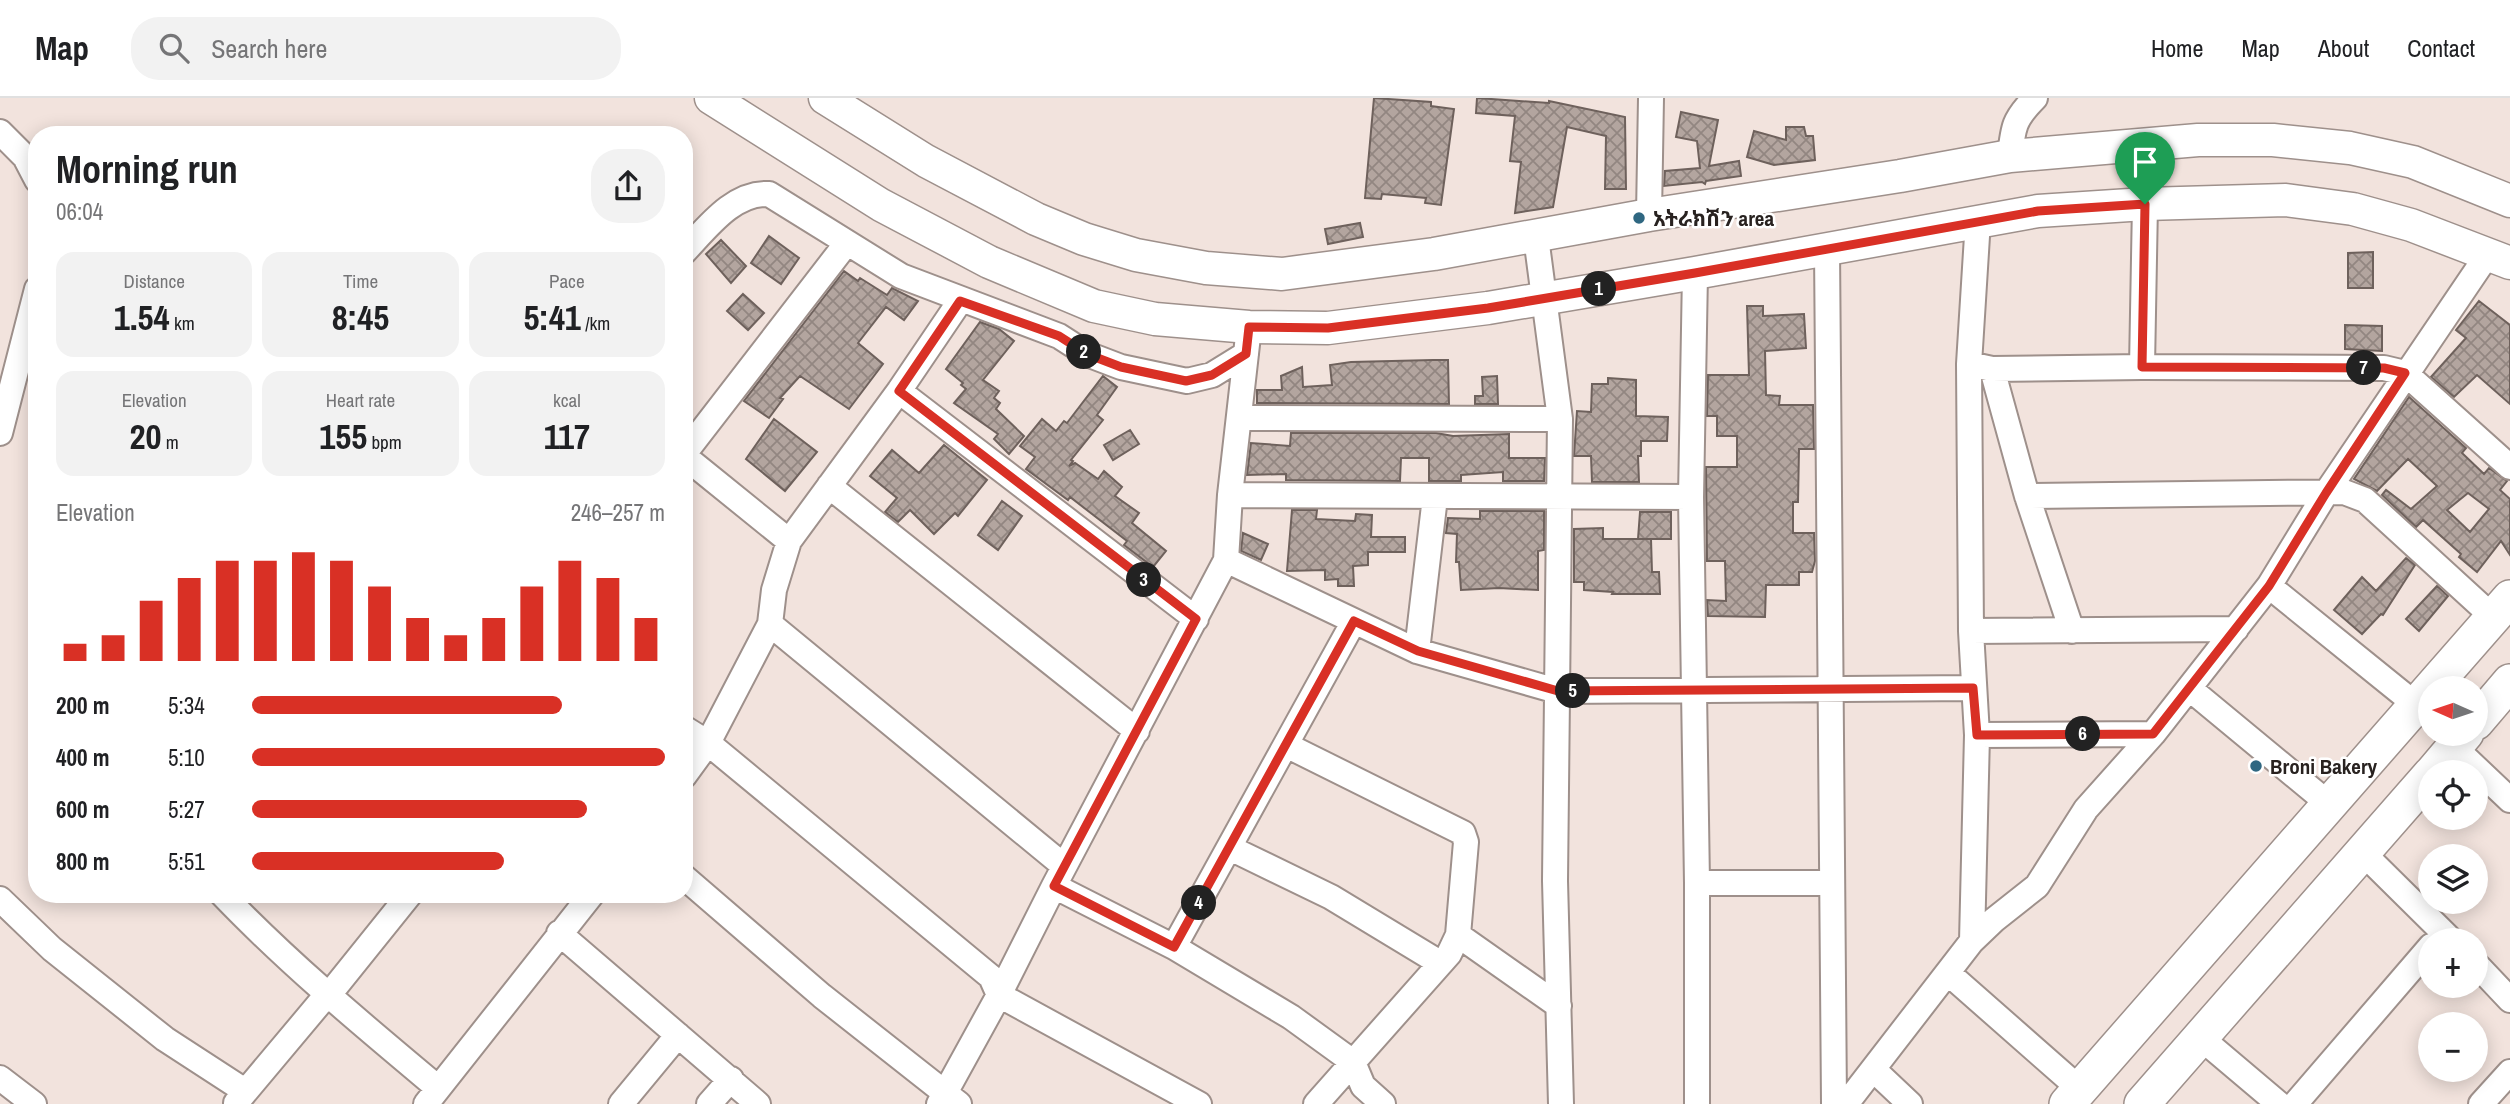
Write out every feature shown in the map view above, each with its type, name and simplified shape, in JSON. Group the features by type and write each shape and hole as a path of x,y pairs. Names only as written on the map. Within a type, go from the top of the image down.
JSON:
{"highway":[{"path":"2074,1097 2415,704 2502,608"},
{"path":"2488,708 2510,682"},
{"path":"2142,1104 2446,757"}],"main road":[{"path":"711,98 881,205 989,262 1094,306 1248,341 1488,308 2038,211 2145,204 2286,200 2353,209 2411,225 2499,259"},
{"path":"825,98 926,161 1036,219 1084,239 1136,255 1206,268 1282,274 1383,262 2010,156 2198,140 2273,140 2350,148 2413,162 2510,201"}],"street":[{"path":"1649,215 1651,98"},
{"path":"2010,156 2014,124 2035,98"},
{"path":"0,132 28,163"},
{"path":"693,243 741,199 754,193 768,194 901,276 960,301 1059,336 1087,354 1121,367 1186,381 1212,375 1248,341"},
{"path":"2142,367 2145,204"},
{"path":"1972,941 1977,735 1971,631 1981,367 1979,220"},
{"path":"1536,237 1542,299 1560,419 1555,881 1561,1104"},
{"path":"693,443 846,244"},
{"path":"1827,249 1834,1104"},
{"path":"1846,1104 1972,941 2037,886 2086,809 2190,689 2269,586 2405,373 2499,259"},
{"path":"1695,273 1691,497 1698,883 1697,1104"},
{"path":"693,764 708,743 770,624 774,590 789,541 899,391 960,301"},
{"path":"0,433 28,324"},
{"path":"693,885 948,1100 1059,876 1226,560 1230,495 1248,341"},
{"path":"1981,367 2384,368 2405,373 2510,467"},
{"path":"1981,367 2072,631"},
{"path":"899,391 1196,619"},
{"path":"1238,418 1560,419"},
{"path":"693,462 789,541"},
{"path":"829,486 1137,731"},
{"path":"2027,496 2344,492 2365,500 2502,608"},
{"path":"1230,495 1691,497"},
{"path":"1418,651 1435,497"},
{"path":"1226,560 1418,651 1558,691 1973,688"},
{"path":"2269,586 2415,704"},
{"path":"1174,947 1354,621"},
{"path":"770,624 1059,876 1291,1017 1353,1062 1363,1086 1383,1104"},
{"path":"1971,631 2236,628"},
{"path":"2190,689 2329,804"},
{"path":"693,734 708,743 992,976 999,995 1199,1104"},
{"path":"1977,735 2153,734"},
{"path":"1286,745 1463,833 1466,842 1458,936 1449,954 1316,1104"},
{"path":"2446,757 2510,800"},
{"path":"1230,848 1331,897 1440,963"},
{"path":"2363,853 2430,928"},
{"path":"1698,883 1832,883"},
{"path":"0,899 52,949 240,1098 328,996 403,903"},
{"path":"231,903 432,1096 584,903"},
{"path":"559,933 758,1104"},
{"path":"1458,936 1559,1006"},
{"path":"2295,1104 2418,964"},
{"path":"1948,973 2074,1097"},
{"path":"2488,977 2510,1000"},
{"path":"621,1104 678,1035"},
{"path":"2201,1038 2278,1104"},
{"path":"1874,1070 1910,1104"},
{"path":"2481,1104 2510,1072"},
{"path":"0,1078 34,1104"},
{"path":"709,1104 731,1080"}],"building":[{"path":"1374,98 1431,102 1431,106 1454,109 1441,205 1425,203 1426,198 1382,194 1381,199 1365,198"},
{"path":"1477,98 1549,101 1625,117 1626,189 1605,189 1606,136 1567,127 1553,207 1515,213 1521,162 1510,161 1515,116 1476,113"},
{"path":"1681,112 1718,120 1709,166 1739,161 1741,176 1706,181 1705,184 1702,182 1664,186 1665,171 1700,168 1697,141 1676,137"},
{"path":"1786,127 1804,127 1806,136 1813,136 1815,160 1774,165 1747,157 1754,131 1786,140"},
{"path":"1360,223 1363,237 1328,244 1325,229"},
{"path":"769,236 799,258 781,284 751,263"},
{"path":"721,240 746,266 731,283 706,254"},
{"path":"2373,252 2373,288 2348,288 2348,253"},
{"path":"844,271 887,295 892,288 918,301 904,320 886,307 858,343 883,364 849,409 800,376 780,398 783,399 769,418 744,401"},
{"path":"743,294 764,313 748,330 727,311"},
{"path":"2479,301 2510,325 2510,404 2477,375 2454,397 2431,377 2466,338 2456,330"},
{"path":"1747,306 1763,306 1763,316 1804,314 1806,348 1765,351 1766,395 1780,396 1779,405 1813,405 1814,449 1799,449 1798,502 1793,502 1793,533 1814,533 1815,561 1812,572 1799,572 1799,585 1766,585 1765,617 1708,616 1707,600 1726,601 1725,561 1707,561 1706,467 1737,467 1737,436 1717,436 1717,416 1707,416 1708,375 1749,375"},
{"path":"980,322 999,329 1014,341 983,380 999,391 994,398 1000,403 996,409 1024,436 1009,454 994,439 998,434 954,403 966,389 961,385 963,383 946,369"},
{"path":"2345,325 2382,326 2382,351 2345,349"},
{"path":"1448,360 1449,404 1257,403 1257,390 1282,390 1281,376 1302,367 1303,387 1332,385 1330,365 1351,362"},
{"path":"1103,376 1117,387 1097,415 1103,420 1069,466 1075,463 1098,479 1104,471 1122,487 1115,496 1139,513 1132,523 1166,551 1153,567 1124,545 1127,541 1070,497 1068,500 1026,469 1035,457 1020,446 1042,419 1056,431 1064,421 1067,423"},
{"path":"1497,376 1498,404 1475,404 1475,396 1483,396 1482,377"},
{"path":"1608,378 1636,380 1636,416 1668,417 1667,441 1641,441 1641,456 1638,456 1639,482 1592,482 1591,456 1574,456 1577,411 1591,412 1592,384 1608,384"},
{"path":"2409,397 2466,448 2462,453 2484,474 2489,468 2507,481 2500,490 2510,499 2510,555 2501,541 2477,572 2423,520 2416,527 2382,495 2386,490 2411,509 2437,486 2408,459 2377,491 2354,479","holes":["2468,493 2489,509 2470,532 2447,510"]},
{"path":"774,419 817,452 785,491 746,459"},
{"path":"1130,430 1139,444 1113,460 1104,445"},
{"path":"1291,433 1436,433 1453,436 1509,434 1509,458 1545,458 1544,481 1503,481 1503,472 1461,475 1461,481 1429,481 1429,458 1401,458 1400,481 1286,480 1286,474 1247,475 1251,443 1290,446"},
{"path":"944,445 987,480 958,516 955,513 934,534 910,510 898,522 885,512 897,498 870,476 892,450 919,473"},
{"path":"1002,501 1022,516 998,550 978,535"},
{"path":"1292,510 1317,510 1316,519 1355,521 1356,514 1372,515 1371,537 1405,537 1405,552 1368,552 1368,565 1353,566 1354,586 1338,586 1338,579 1325,580 1325,570 1287,571"},
{"path":"1480,511 1544,511 1544,550 1538,551 1538,590 1461,590 1459,562 1456,562 1457,534 1446,533 1448,518 1480,519"},
{"path":"1640,512 1671,512 1671,539 1638,539"},
{"path":"1603,528 1603,539 1651,539 1652,572 1659,572 1660,594 1612,594 1613,592 1584,590 1584,582 1574,582 1574,529"},
{"path":"1243,533 1268,544 1261,560 1241,551"},
{"path":"2406,558 2415,565 2383,615 2362,634 2334,610 2362,577 2376,591"},
{"path":"2437,586 2448,596 2419,631 2406,619"}],"place":[{"name":"አትራክሽን area","path":"1639,218"},
{"name":"Broni Bakery","path":"2256,766"}],"route":[{"path":"2145,204 2142,367 2384,368 2405,373 2269,586 2153,734 1977,735 1973,688 1558,691 1418,651 1354,621 1174,947 1054,886 1196,619 899,391 960,301 1059,336 1087,354 1121,367 1186,381 1212,375 1246,354 1249,327 1328,328 1488,308 1979,220 2038,211 2145,204"}]}
